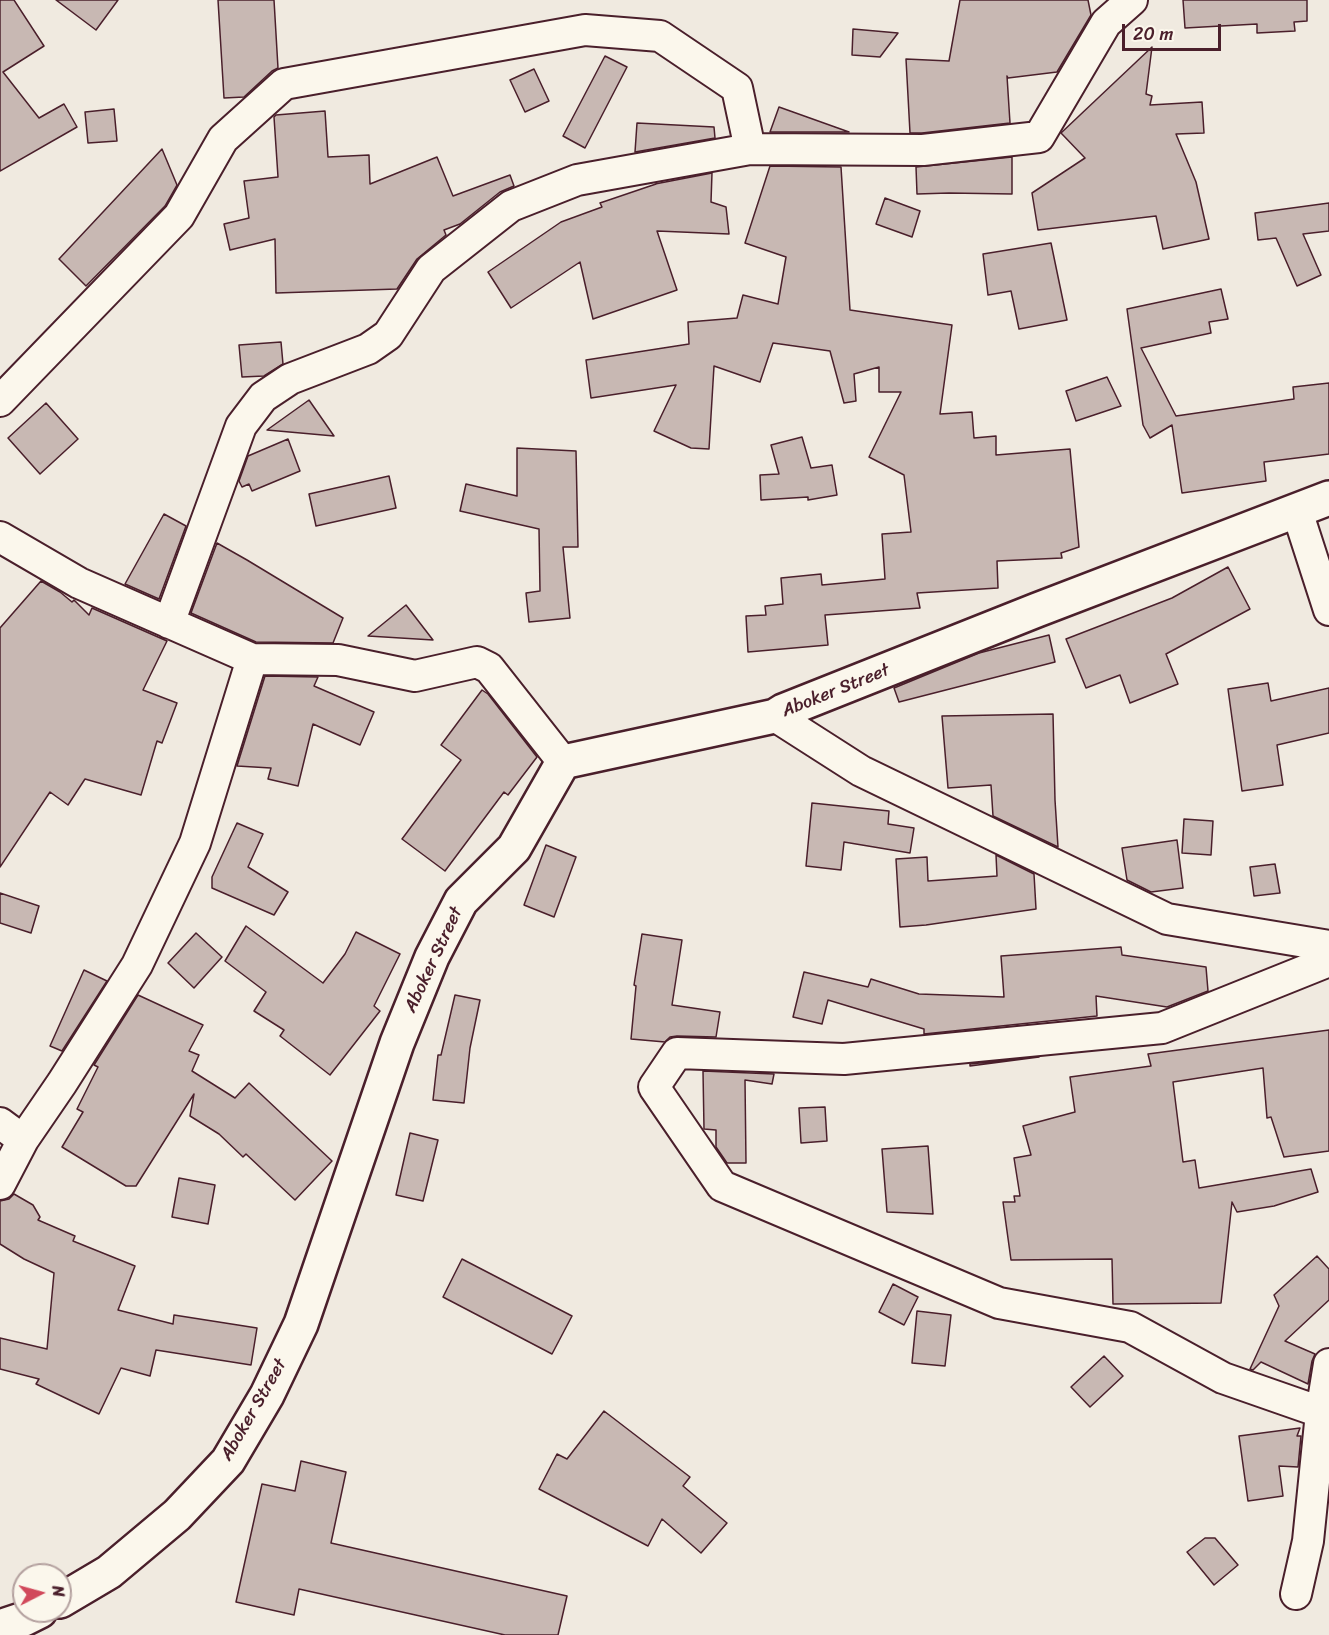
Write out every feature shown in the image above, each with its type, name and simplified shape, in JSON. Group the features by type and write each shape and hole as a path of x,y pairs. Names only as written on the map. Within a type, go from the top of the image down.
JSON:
{"main road":[{"name":"Aboker Street","path":"72,1594 109,1572 177,1515 234,1452 267,1395 300,1324 397,1043 432,957 461,901 514,848 563,762 775,716 1026,614 1329,498"}],"street":[{"path":"169,623 241,426 263,398 290,379 368,350 388,335 431,269 511,206 577,180 750,149 923,150 1039,137 1106,23 1132,0"},
{"path":"0,401 179,216 223,139 284,84 585,30 660,36 737,88 750,149"},
{"path":"1297,511 1329,610"},
{"path":"0,537 79,583 252,659 338,660 415,676 477,662 489,668 563,762"},
{"path":"0,1184 11,1131 62,1083 137,965 152,935 195,843 252,659"},
{"path":"775,716 861,771 1167,919 1329,946"},
{"path":"1325,1414 1223,1378 1130,1327 999,1304 722,1186 654,1087 677,1053 844,1059 1162,1028 1329,961"},
{"path":"1296,1594 1308,1541 1325,1414 1329,1364"}],"building":[{"path":"0,0 14,0 44,46 3,72 39,118 64,104 77,127 0,171"},
{"path":"56,0 118,0 96,30"},
{"path":"218,0 274,0 278,68 244,97 224,98"},
{"path":"960,0 1088,0 1091,15 1057,72 1008,78 1007,76 1010,123 910,133 906,59 949,61"},
{"path":"1183,0 1307,0 1307,21 1294,22 1295,31 1257,33 1257,24 1185,28"},
{"path":"853,29 898,33 880,57 852,55"},
{"path":"1152,47 1146,94 1152,96 1150,105 1202,102 1204,133 1176,134 1196,182 1209,239 1163,249 1156,216 1038,230 1032,193 1085,158 1061,133"},
{"path":"605,56 627,67 585,148 563,136"},
{"path":"534,69 549,101 525,112 510,80"},
{"path":"779,107 849,132 770,132"},
{"path":"114,109 117,141 88,143 85,112"},
{"path":"325,111 328,157 369,155 370,184 437,157 453,196 510,175 514,186 500,192 460,224 444,230 446,235 417,259 397,289 276,293 275,239 230,250 224,224 249,218 244,181 278,177 274,117"},
{"path":"637,123 714,127 715,138 635,152"},
{"path":"162,149 177,185 165,206 86,286 59,259"},
{"path":"1012,157 1012,194 917,194 916,167"},
{"path":"770,166 841,167 850,310 952,325 940,414 972,412 974,438 996,436 996,455 1070,449 1079,547 1061,553 1062,558 997,561 998,588 917,593 920,608 825,615 828,645 748,652 746,616 766,615 765,606 783,604 781,578 821,574 822,585 885,579 882,534 911,532 904,475 869,457 901,392 879,392 879,367 854,374 856,401 844,403 830,351 773,343 760,382 714,366 709,449 691,448 654,431 676,385 591,398 586,360 689,344 688,322 737,318 743,295 778,304 786,257 745,243"},
{"path":"712,173 711,202 726,207 729,234 657,231 677,290 593,319 580,262 511,308 488,272 561,222 602,207 600,203 655,184"},
{"path":"885,198 920,211 912,237 876,224"},
{"path":"1329,203 1329,231 1303,234 1321,275 1297,286 1276,238 1258,240 1255,213"},
{"path":"1051,243 1067,320 1019,329 1011,291 988,295 983,254"},
{"path":"1221,289 1228,319 1209,322 1211,333 1141,348 1176,416 1294,399 1293,387 1329,383 1329,454 1264,462 1266,481 1182,493 1172,425 1150,438 1143,425 1127,309"},
{"path":"281,342 283,364 264,376 242,377 239,345"},
{"path":"1107,377 1121,406 1076,421 1066,391"},
{"path":"309,400 334,436 267,430"},
{"path":"46,403 78,439 40,474 8,438"},
{"path":"802,437 811,468 832,465 837,495 808,500 808,497 761,500 760,475 779,474 771,445"},
{"path":"288,439 300,471 252,491 249,484 242,487 239,481 248,456"},
{"path":"517,448 576,451 578,547 563,547 570,618 529,622 526,593 540,591 539,529 460,511 466,484 517,496"},
{"path":"389,476 396,508 316,526 309,494"},
{"path":"164,514 186,526 159,599 125,584"},
{"path":"217,543 343,618 333,643 256,642 191,613"},
{"path":"1228,567 1250,609 1166,654 1178,684 1130,703 1120,675 1086,688 1066,639 1172,598"},
{"path":"41,581 72,602 74,600 89,615 92,608 167,641 143,690 177,703 162,743 157,741 141,795 85,779 68,805 50,792 0,867 0,628"},
{"path":"406,605 433,640 368,636"},
{"path":"1049,635 1055,662 899,702 894,688 979,653"},
{"path":"265,676 318,677 314,686 374,712 360,745 313,724 298,786 268,779 271,768 237,766"},
{"path":"1268,683 1271,701 1329,688 1329,733 1277,745 1283,785 1242,791 1228,689"},
{"path":"482,690 488,694 537,757 508,795 504,792 445,871 402,839 461,760 441,745"},
{"path":"1053,714 1058,847 993,816 991,785 948,788 942,716"},
{"path":"812,803 889,811 888,824 914,828 910,853 844,842 841,870 806,866"},
{"path":"1184,819 1213,821 1211,855 1182,853"},
{"path":"237,823 263,834 248,867 288,892 274,915 212,888 212,877"},
{"path":"1177,840 1183,888 1151,892 1127,880 1122,848"},
{"path":"546,845 576,857 554,917 524,905"},
{"path":"996,855 1034,874 1036,909 900,927 896,859 927,857 928,881 997,876"},
{"path":"1275,864 1280,893 1254,896 1250,867"},
{"path":"0,893 39,906 31,933 0,923"},
{"path":"246,926 323,983 345,954 356,932 400,954 374,1006 380,1011 330,1075 280,1036 284,1030 254,1011 266,992 225,961"},
{"path":"196,933 222,957 194,988 168,963"},
{"path":"642,934 682,940 672,1005 720,1012 716,1037 677,1036 670,1037 665,1042 631,1039 636,986 634,985"},
{"path":"1121,947 1122,955 1206,967 1208,991 1167,1007 1096,996 1097,1016 924,1034 924,1029 828,1000 822,1024 793,1017 804,972 868,987 871,979 919,994 1004,997 1001,956"},
{"path":"84,970 107,981 62,1051 50,1046"},
{"path":"138,995 203,1025 189,1051 199,1055 192,1071 235,1098 249,1083 332,1161 295,1200 246,1154 243,1157 219,1134 190,1116 194,1094 136,1186 126,1186 62,1147 83,1112 77,1109 98,1067 94,1065"},
{"path":"455,995 480,1000 470,1048 464,1103 433,1100 438,1055 441,1055"},
{"path":"1329,1030 1329,1151 1284,1157 1271,1117 1267,1118 1263,1068 1173,1082 1183,1162 1195,1160 1199,1188 1311,1169 1318,1192 1274,1206 1237,1212 1232,1202 1221,1303 1113,1304 1112,1259 1011,1260 1003,1202 1015,1202 1014,1196 1020,1196 1014,1158 1031,1155 1023,1126 1075,1112 1070,1077 1151,1066 1148,1054"},
{"path":"1039,1057 970,1066 970,1064"},
{"path":"703,1071 774,1074 772,1084 745,1080 746,1163 727,1163 716,1147 716,1130 704,1129"},
{"path":"825,1107 827,1141 801,1143 799,1108"},
{"path":"410,1133 438,1140 423,1201 396,1195"},
{"path":"928,1146 933,1214 887,1212 882,1149"},
{"path":"179,1178 215,1185 208,1224 172,1217"},
{"path":"14,1194 33,1205 40,1217 38,1220 75,1236 73,1241 135,1266 118,1310 173,1324 174,1315 257,1328 251,1365 156,1350 150,1376 121,1368 99,1414 36,1384 39,1379 0,1369 0,1338 47,1349 54,1273 24,1259 0,1244 0,1201 9,1199"},
{"path":"1317,1256 1329,1269 1329,1300 1285,1341 1315,1354 1308,1384 1261,1362 1253,1370 1250,1369 1279,1306 1274,1295"},
{"path":"462,1259 572,1316 552,1354 443,1297"},
{"path":"893,1284 918,1297 904,1325 879,1312"},
{"path":"917,1311 951,1315 945,1366 912,1363"},
{"path":"1104,1356 1123,1376 1090,1407 1071,1387"},
{"path":"604,1411 690,1477 683,1486 727,1523 701,1553 662,1519 648,1546 539,1489 557,1454 567,1459"},
{"path":"1300,1428 1297,1436 1301,1436 1298,1467 1279,1466 1283,1496 1248,1501 1239,1436"},
{"path":"301,1461 346,1472 331,1543 567,1596 558,1635 505,1635 299,1589 294,1615 236,1602 262,1484 295,1491"},
{"path":"1205,1538 1215,1538 1238,1565 1214,1585 1187,1552"}]}
